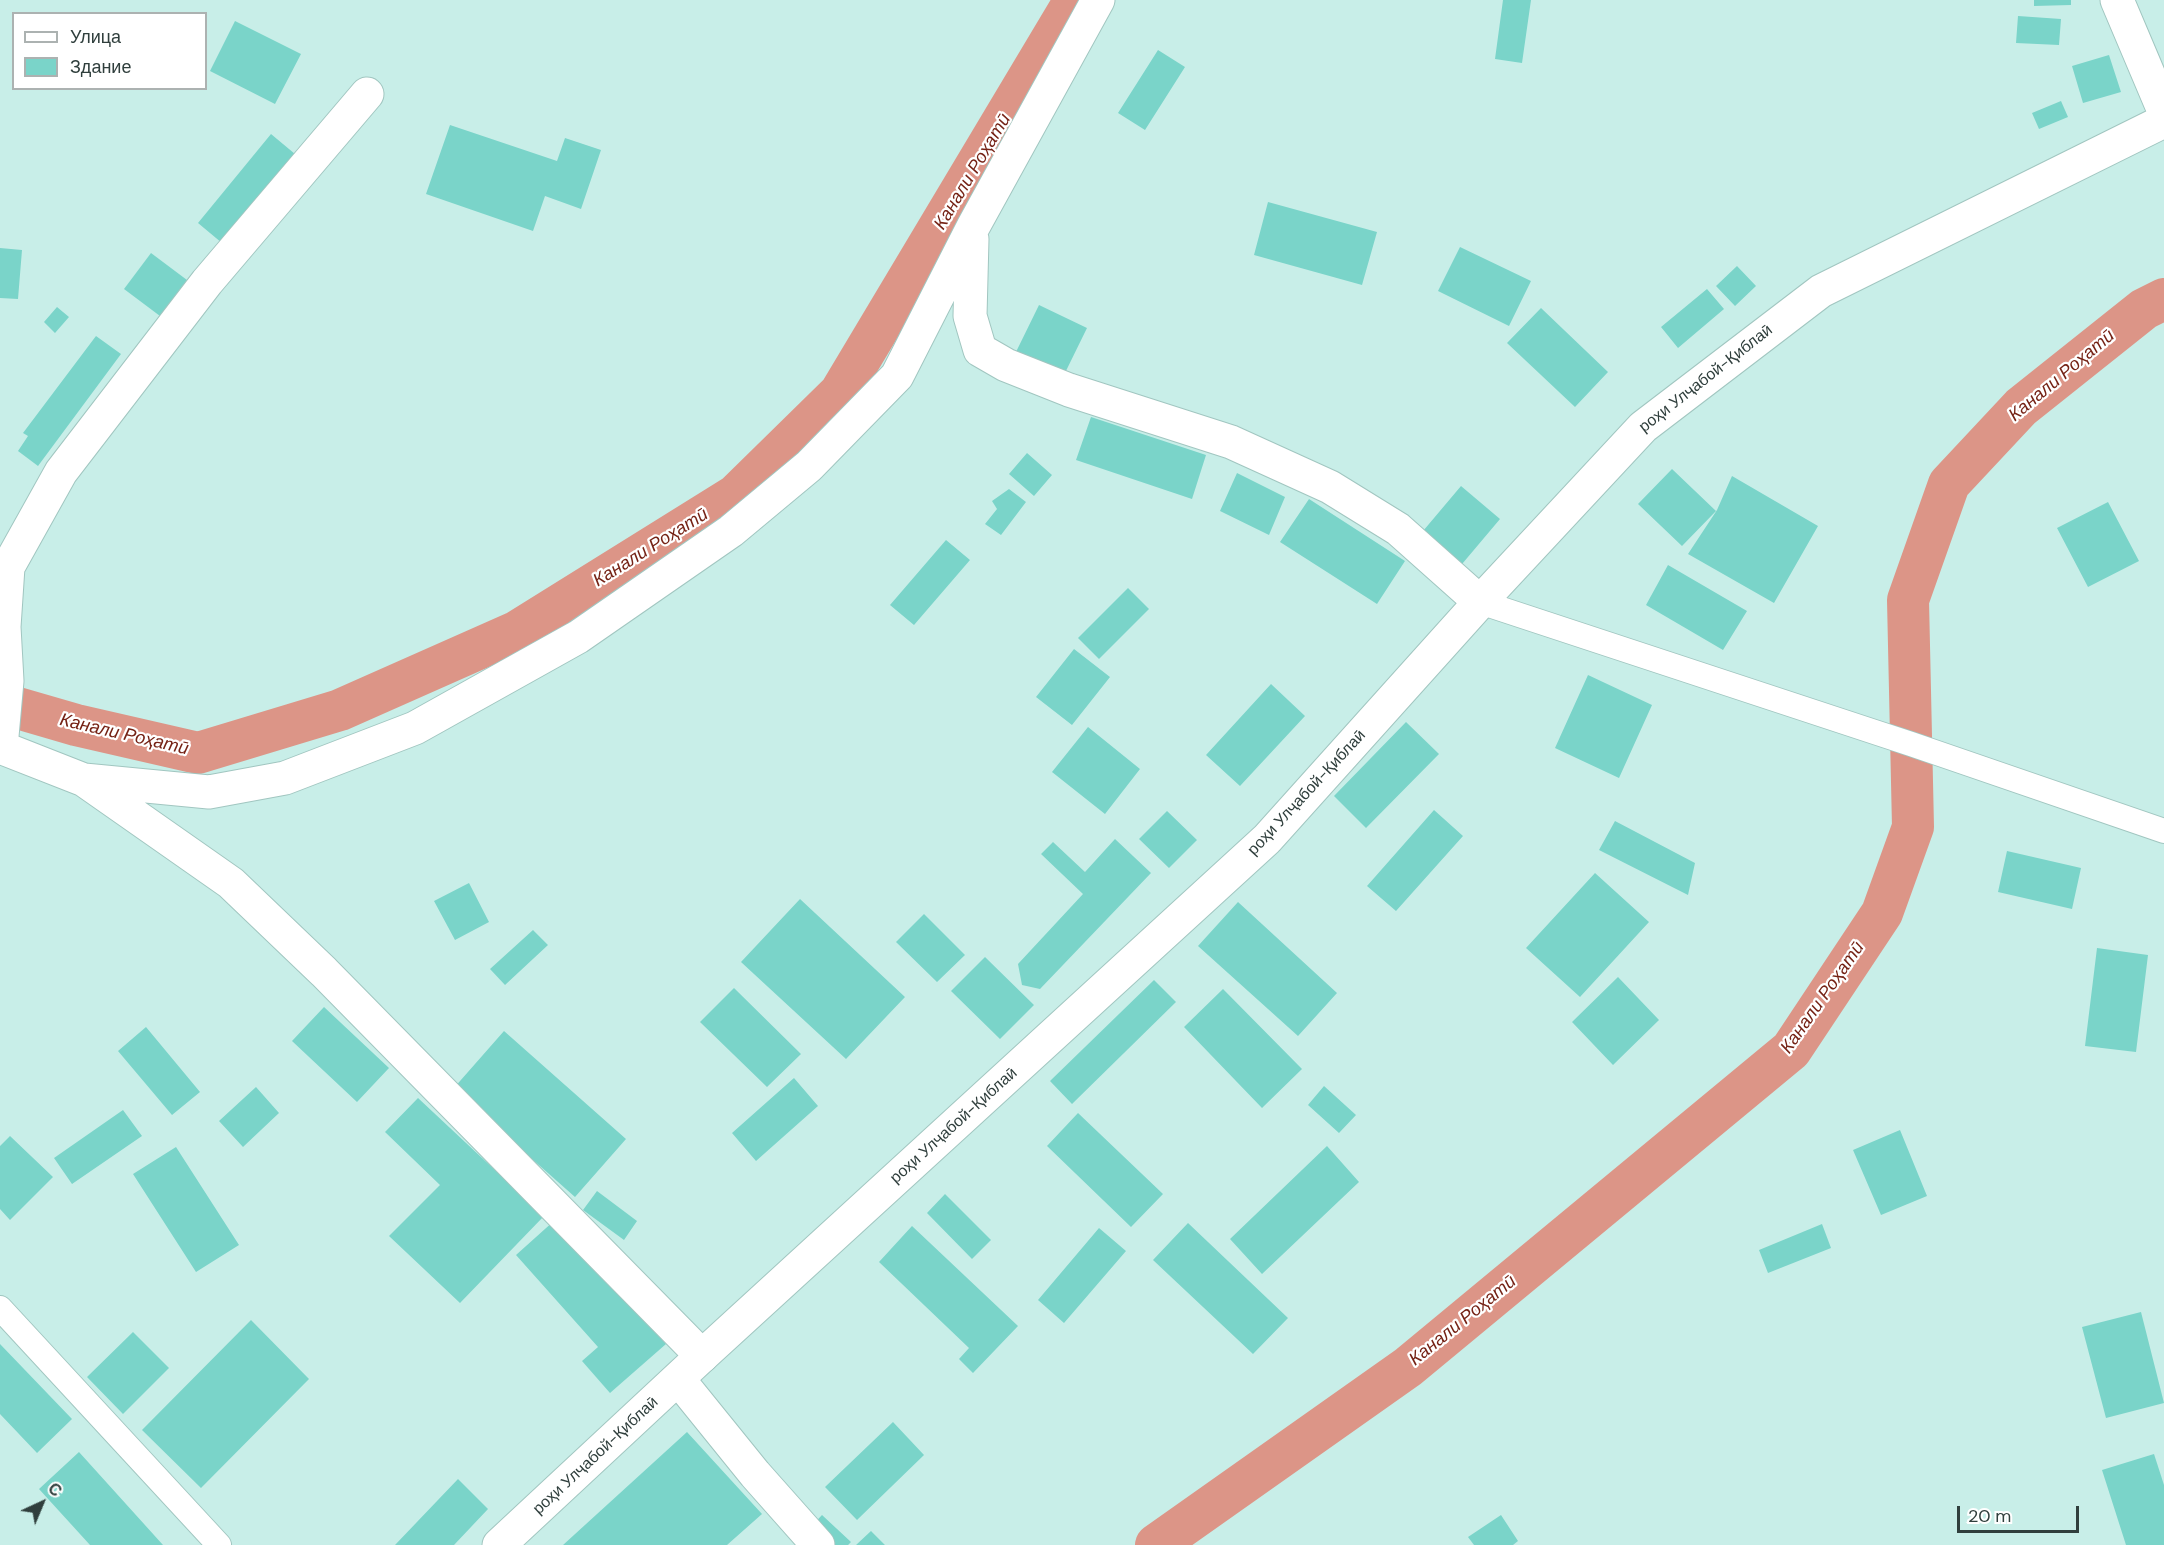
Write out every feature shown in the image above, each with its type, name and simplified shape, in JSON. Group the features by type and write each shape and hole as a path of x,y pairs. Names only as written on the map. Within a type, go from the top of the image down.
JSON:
{"street":[{"path":"84,780 210,792 285,778 415,728 578,637 731,531 809,466 897,376 973,227 1098,0"},
{"path":"2117,0 2164,111"},
{"path":"367,94 207,282 61,472 8,567 4,627 7,681 1,741 84,780 231,883 324,972 702,1356"},
{"name":"роҳи Улҷабой-Қиблаӣ","path":"499,1545 1267,839 1480,602 1642,427 1821,291 2164,120"},
{"path":"973,227 970,316 980,350 1006,365 1069,390 1231,442 1330,487 1398,529 1480,602"},
{"path":"679,1380 755,1474 818,1545"}],"lane":[{"path":"1480,602 1911,744 2164,831"},
{"path":"0,1308 219,1545"}],"building":[{"path":"1503,0 1531,0 1522,63 1495,59"},
{"path":"2034,0 2071,0 2071,5 2034,6"},
{"path":"2018,16 2061,19 2059,45 2016,43"},
{"path":"235,21 301,54 275,104 210,71"},
{"path":"1158,50 1185,67 1145,130 1118,113"},
{"path":"2109,55 2121,92 2083,103 2072,66"},
{"path":"2061,101 2068,117 2039,129 2032,113"},
{"path":"450,125 557,161 565,138 601,150 581,209 545,196 533,231 426,194"},
{"path":"271,134 295,154 222,243 198,223"},
{"path":"1268,202 1377,232 1362,285 1254,255"},
{"path":"1460,247 1531,281 1509,326 1438,291"},
{"path":"0,248 22,250 18,299 0,298"},
{"path":"151,253 187,280 160,316 124,289"},
{"path":"1737,266 1756,286 1735,306 1716,286"},
{"path":"1707,289 1724,309 1678,348 1661,327"},
{"path":"1039,305 1087,328 1063,377 1015,354"},
{"path":"57,307 69,317 55,333 44,322"},
{"path":"1541,308 1608,372 1575,407 1507,343"},
{"path":"96,336 121,354 38,466 18,451 28,436 23,433"},
{"path":"1091,417 1206,455 1192,499 1076,460"},
{"path":"1027,453 1052,475 1034,496 1009,474"},
{"path":"1672,469 1716,511 1682,546 1638,504"},
{"path":"1237,473 1285,497 1269,535 1220,511"},
{"path":"1732,476 1818,526 1774,603 1688,554 1717,510"},
{"path":"1461,486 1500,519 1457,570 1418,537"},
{"path":"1009,489 1026,502 1001,535 985,524 997,509 992,501"},
{"path":"1309,499 1405,561 1377,604 1280,542"},
{"path":"2108,502 2139,561 2088,587 2057,528"},
{"path":"946,540 970,560 914,625 890,605"},
{"path":"1668,565 1747,611 1723,650 1646,605"},
{"path":"1128,588 1149,609 1099,659 1078,638"},
{"path":"1074,649 1110,677 1072,725 1036,697"},
{"path":"1588,675 1652,705 1619,778 1555,748"},
{"path":"1271,684 1305,716 1240,786 1206,755"},
{"path":"1406,722 1439,754 1366,828 1334,796"},
{"path":"1088,727 1140,769 1105,814 1052,772"},
{"path":"1434,810 1463,836 1396,911 1367,886"},
{"path":"1167,811 1197,840 1169,868 1139,839"},
{"path":"1615,821 1695,863 1688,895 1599,850"},
{"path":"1115,839 1151,873 1040,989 1022,985 1018,964 1083,894 1041,854 1053,842 1085,872"},
{"path":"2007,851 2081,868 2072,909 1998,892"},
{"path":"1595,873 1649,922 1580,997 1526,948"},
{"path":"469,883 489,922 455,940 434,901"},
{"path":"800,899 905,997 846,1059 741,962"},
{"path":"1238,902 1337,993 1298,1036 1198,946"},
{"path":"924,914 965,955 937,982 896,942"},
{"path":"533,930 548,945 505,985 490,969"},
{"path":"2097,948 2148,955 2136,1052 2085,1046"},
{"path":"985,957 1034,1005 1000,1039 951,991"},
{"path":"1618,977 1659,1020 1613,1065 1572,1022"},
{"path":"1154,980 1176,1002 1072,1104 1050,1081"},
{"path":"734,988 801,1054 767,1087 700,1022"},
{"path":"1223,989 1302,1069 1262,1108 1184,1027"},
{"path":"324,1007 389,1068 357,1102 292,1041"},
{"path":"146,1027 200,1092 172,1115 118,1051"},
{"path":"504,1031 626,1139 575,1197 453,1089"},
{"path":"794,1078 818,1106 756,1161 732,1133"},
{"path":"1324,1086 1356,1115 1339,1133 1308,1105"},
{"path":"256,1087 279,1113 243,1147 219,1121"},
{"path":"418,1098 544,1216 460,1303 389,1236 440,1185 385,1132"},
{"path":"123,1110 142,1136 72,1184 54,1158"},
{"path":"1078,1113 1163,1194 1131,1227 1047,1146"},
{"path":"1900,1130 1927,1196 1881,1215 1853,1150"},
{"path":"10,1136 53,1177 10,1220 0,1209 0,1146"},
{"path":"1327,1146 1359,1182 1262,1274 1230,1239"},
{"path":"176,1147 239,1245 196,1272 133,1174"},
{"path":"597,1191 637,1221 624,1240 583,1210"},
{"path":"945,1194 991,1240 972,1259 927,1213"},
{"path":"555,1220 666,1344 610,1393 582,1361 598,1347 516,1255"},
{"path":"1188,1223 1288,1318 1253,1354 1153,1260"},
{"path":"1822,1224 1831,1248 1768,1273 1759,1250"},
{"path":"912,1226 1018,1326 973,1373 959,1359 969,1348 879,1262"},
{"path":"1099,1228 1126,1251 1064,1323 1038,1300"},
{"path":"2141,1312 2164,1403 2106,1418 2082,1327"},
{"path":"251,1320 309,1379 201,1488 142,1430"},
{"path":"133,1332 169,1368 123,1414 87,1377"},
{"path":"0,1344 72,1419 37,1453 0,1414"},
{"path":"893,1422 924,1455 857,1520 825,1487"},
{"path":"687,1432 762,1514 727,1545 563,1545"},
{"path":"79,1452 163,1545 90,1545 39,1489"},
{"path":"2154,1454 2164,1485 2164,1545 2126,1545 2102,1470"},
{"path":"458,1479 488,1509 454,1545 395,1545"},
{"path":"822,1515 851,1542 848,1545 820,1545 806,1532"},
{"path":"1501,1515 1518,1541 1513,1545 1474,1545 1468,1537"},
{"path":"871,1531 885,1545 856,1545"}],"waterway":[{"name":"Канали Роҳатӣ","path":"0,703 76,725 198,753 340,710 516,632 736,495 840,393 1075,0"},
{"name":"Канали Роҳатӣ","path":"1156,1545 1408,1367 1791,1050 1882,913 1913,827 1908,600 1949,484 2021,407 2144,309 2164,299"}]}
